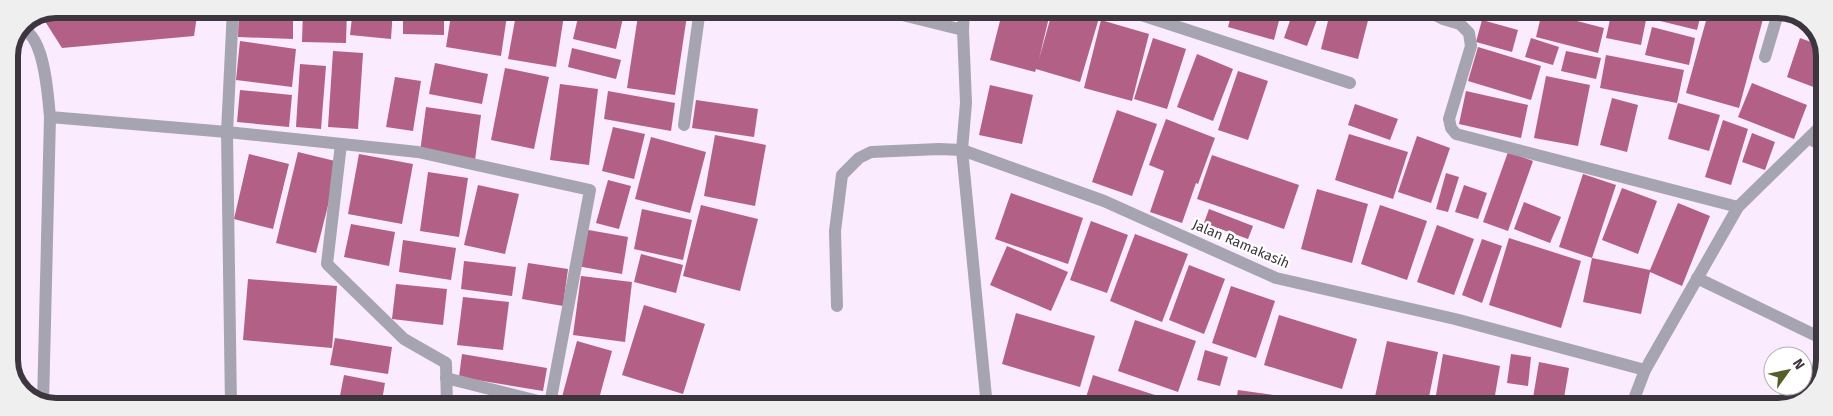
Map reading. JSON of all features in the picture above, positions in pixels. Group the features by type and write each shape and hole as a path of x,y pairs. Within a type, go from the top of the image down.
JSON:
{"street":[{"path":"231,398 227,132 233,18"},
{"path":"684,125 699,18"},
{"path":"914,18 963,30"},
{"path":"964,18 966,103 962,150 986,398"},
{"path":"1151,18 1350,83"},
{"path":"1440,18 1460,24 1469,33 1471,46 1449,119 1451,128 1456,134 1738,207"},
{"path":"1765,57 1777,18"},
{"path":"26,32 33,38 44,64 50,117 43,396"},
{"path":"50,117 227,132 418,152 590,190 557,398"},
{"path":"1634,398 1645,370 1738,207 1815,132"},
{"path":"1809,138 1815,142"},
{"path":"341,144 328,264 404,339 446,363 447,398"},
{"name":"Jalan Ramakasih","path":"837,306 835,231 842,175 859,158 871,152 939,149 962,150 1104,201 1276,278 1455,319 1645,370"},
{"path":"1697,278 1816,336"},
{"path":"446,378 527,398"}],"building":[{"path":"197,18 194,36 62,48 44,19"},
{"path":"239,18 293,18 293,39 238,37"},
{"path":"303,18 347,18 346,43 302,42"},
{"path":"352,18 392,18 391,39 350,35"},
{"path":"403,18 444,18 444,35 403,34"},
{"path":"451,18 507,18 501,56 446,47"},
{"path":"515,18 564,18 556,67 508,59"},
{"path":"578,18 623,18 616,49 573,39"},
{"path":"638,18 687,18 675,95 627,88"},
{"path":"1001,18 1049,18 1039,59 1050,18 1099,18 1080,82 1036,69 1035,72 990,60"},
{"path":"1230,18 1280,18 1274,40 1228,27"},
{"path":"1291,18 1318,18 1307,46 1284,38"},
{"path":"1329,18 1369,18 1358,59 1321,49"},
{"path":"1541,18 1565,18 1604,28 1598,53 1536,37"},
{"path":"1610,18 1646,18 1641,45 1606,38"},
{"path":"1656,18 1700,18 1697,30 1656,20"},
{"path":"1707,18 1763,19 1739,108 1686,93"},
{"path":"1101,20 1149,34 1132,101 1084,88"},
{"path":"1482,20 1518,30 1512,52 1476,42"},
{"path":"1652,27 1695,38 1689,65 1645,55"},
{"path":"1153,38 1186,49 1167,109 1134,99"},
{"path":"1531,38 1559,47 1553,65 1525,57"},
{"path":"1800,38 1813,43 1815,88 1787,77"},
{"path":"240,41 296,49 292,87 236,80"},
{"path":"1478,47 1541,66 1531,100 1468,81"},
{"path":"572,48 621,60 616,79 568,67"},
{"path":"333,51 363,53 358,129 328,127"},
{"path":"1566,51 1601,58 1596,79 1561,71"},
{"path":"1197,54 1233,69 1213,121 1177,107"},
{"path":"1606,55 1684,70 1677,103 1600,88"},
{"path":"435,63 488,74 482,104 429,94"},
{"path":"300,64 326,66 321,129 296,127"},
{"path":"505,68 549,77 534,149 491,140"},
{"path":"1238,71 1268,81 1248,140 1218,130"},
{"path":"1546,76 1590,85 1578,146 1534,138"},
{"path":"395,77 421,81 413,131 386,127"},
{"path":"1752,83 1807,105 1794,139 1738,117"},
{"path":"560,84 598,89 589,165 550,160"},
{"path":"990,85 1033,95 1022,144 979,135"},
{"path":"240,90 292,95 289,127 237,122"},
{"path":"608,91 675,103 671,131 604,119"},
{"path":"1466,91 1528,105 1521,138 1459,124"},
{"path":"1612,98 1638,105 1627,152 1600,145"},
{"path":"696,100 758,109 754,137 692,128"},
{"path":"1678,103 1720,115 1709,151 1668,139"},
{"path":"1355,104 1398,119 1390,140 1348,125"},
{"path":"426,107 481,115 475,160 420,152"},
{"path":"1117,110 1157,124 1132,196 1092,182"},
{"path":"1166,119 1215,138 1182,223 1150,212 1164,171 1149,165"},
{"path":"1723,120 1748,129 1731,185 1705,177"},
{"path":"613,127 645,134 634,179 602,171"},
{"path":"1752,133 1775,142 1765,170 1742,162"},
{"path":"1349,134 1408,152 1393,199 1335,180"},
{"path":"715,135 766,145 755,206 704,196"},
{"path":"1417,136 1450,148 1431,203 1398,192"},
{"path":"651,137 706,152 690,213 635,199"},
{"path":"298,152 339,162 316,253 276,243"},
{"path":"1508,152 1533,161 1508,231 1483,222"},
{"path":"249,154 289,164 273,229 234,219"},
{"path":"359,154 413,164 402,224 348,214"},
{"path":"1212,155 1299,185 1284,229 1197,199"},
{"path":"428,172 468,178 459,237 420,231"},
{"path":"1446,173 1459,177 1448,212 1436,209"},
{"path":"1583,174 1616,185 1592,258 1559,247"},
{"path":"608,180 631,186 619,229 596,223"},
{"path":"478,185 519,194 505,254 464,245"},
{"path":"1464,185 1487,193 1478,219 1455,212"},
{"path":"1622,188 1657,201 1638,254 1602,240"},
{"path":"1317,189 1368,204 1352,263 1301,249"},
{"path":"1011,193 1083,218 1068,264 995,239"},
{"path":"1524,202 1561,217 1550,243 1514,229"},
{"path":"1678,203 1710,216 1682,286 1650,272 1641,314 1583,302 1592,258 1650,270"},
{"path":"701,205 758,219 740,291 683,276"},
{"path":"1380,205 1427,221 1407,280 1361,264"},
{"path":"642,209 692,220 683,260 634,249"},
{"path":"1209,209 1253,226 1248,239 1204,223"},
{"path":"1091,221 1128,235 1107,293 1070,280"},
{"path":"351,224 395,232 389,266 344,257"},
{"path":"1437,225 1474,239 1454,295 1417,282"},
{"path":"583,229 628,237 622,274 577,266"},
{"path":"1135,234 1188,254 1162,322 1110,301"},
{"path":"1509,238 1581,261 1561,328 1489,305"},
{"path":"1482,239 1502,246 1482,303 1462,295"},
{"path":"403,240 456,248 451,280 399,272"},
{"path":"1007,246 1068,272 1051,311 990,285"},
{"path":"641,254 683,265 676,293 634,282"},
{"path":"464,261 516,267 512,296 461,289"},
{"path":"528,263 568,269 563,306 522,299"},
{"path":"1189,265 1225,279 1204,334 1169,320"},
{"path":"581,276 632,282 625,342 573,335"},
{"path":"248,279 337,286 332,348 243,340"},
{"path":"396,284 447,289 443,325 392,319"},
{"path":"1231,286 1275,301 1256,358 1212,343"},
{"path":"463,297 509,302 503,350 457,345"},
{"path":"644,305 705,324 683,394 622,375"},
{"path":"1016,313 1095,336 1080,387 1002,364"},
{"path":"1279,315 1357,339 1342,389 1264,365"},
{"path":"1135,320 1196,341 1178,392 1118,371"},
{"path":"335,338 392,347 388,374 330,365"},
{"path":"577,341 612,351 599,398 562,397"},
{"path":"1387,341 1438,352 1429,398 1375,398"},
{"path":"1205,350 1228,357 1220,386 1197,380"},
{"path":"462,354 547,368 543,391 459,377"},
{"path":"1443,354 1500,366 1495,398 1436,398"},
{"path":"1511,354 1531,357 1528,386 1507,383"},
{"path":"1539,362 1569,368 1564,398 1533,398"},
{"path":"344,375 385,383 382,398 340,398"},
{"path":"1093,375 1164,398 1086,398"},
{"path":"1238,390 1281,396 1281,398 1237,398"}]}
